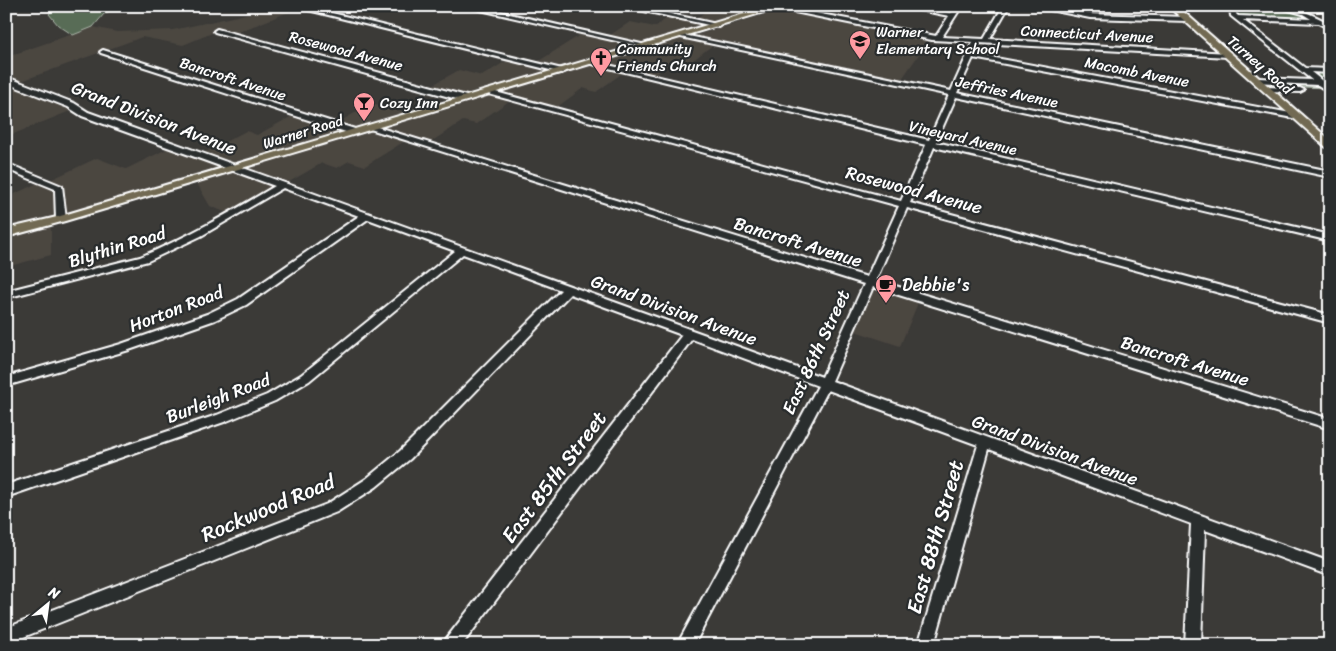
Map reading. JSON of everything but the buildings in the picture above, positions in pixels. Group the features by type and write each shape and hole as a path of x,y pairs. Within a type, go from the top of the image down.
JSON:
{"main road":[{"name":"Turney Road","path":"1172,6 1330,145"},
{"name":"Warner Road","path":"6,234 236,168 774,7"}],"street":[{"path":"466,6 647,46"},
{"path":"624,6 718,25"},
{"path":"902,6 953,15"},
{"path":"938,38 959,6"},
{"path":"986,40 1006,6"},
{"path":"1033,6 1090,16 1187,19"},
{"path":"1238,6 1232,12 1237,18 1329,90"},
{"path":"1277,6 1305,13 1330,27"},
{"path":"299,7 562,71"},
{"name":"Connecticut Avenue","path":"774,7 938,38 1228,55"},
{"path":"1237,18 1320,21"},
{"name":"Rosewood Avenue","path":"217,31 467,99"},
{"name":"Jeffries Avenue","path":"679,36 1330,174"},
{"name":"East 86th Street","path":"685,645 824,384 977,40"},
{"name":"Bancroft Avenue","path":"103,52 355,132"},
{"name":"Macomb Avenue","path":"970,54 1298,117"},
{"name":"Vineyard Avenue","path":"591,62 1330,238"},
{"path":"1305,70 1330,71"},
{"path":"1257,80 1320,83"},
{"name":"Grand Division Avenue","path":"9,81 71,105 85,114 462,250 1330,569"},
{"path":"1267,89 1329,90"},
{"name":"Rosewood Avenue","path":"489,93 1330,319"},
{"name":"Bancroft Avenue","path":"371,128 1330,424"},
{"path":"6,166 59,188 61,219"},
{"name":"Blythin Road","path":"6,296 144,259 164,251 189,240 282,185"},
{"name":"Horton Road","path":"6,382 134,344 211,318 242,302 366,216"},
{"name":"Burleigh Road","path":"6,491 222,418 271,398 305,378 462,250"},
{"name":"Rockwood Road","path":"6,636 332,508 371,483 406,455 567,290"},
{"name":"East 85th Street","path":"452,645 689,334"},
{"name":"East 88th Street","path":"926,645 985,442"},
{"path":"1193,645 1198,522"}],"shaded area":[{"path":"282,6 301,7 231,35 217,31 183,45 142,37 16,83 75,109 6,137 6,57 93,27 117,32 173,30"},
{"path":"713,6 775,8 681,36 714,44 691,62 676,59 651,78 624,72 596,92 583,88 553,110 512,99 476,124 463,121 426,145 408,139 365,166 349,161 337,168 322,163 232,215 210,206 195,180 51,222 51,255 6,267 6,198 97,158 126,169 173,146 200,155 246,131 257,135 296,114 332,126 372,103 414,115 466,99 427,88 459,70 482,76 511,58 534,64 585,32 607,37 630,22 655,27 671,15 694,20"},
{"name":"Warner Elementary School","path":"777,11 929,40 901,80 693,36"},
{"path":"870,282 920,298 900,346 849,329"}],"green space":[{"path":"56,6 119,6 104,14 93,27 73,35 58,25 49,14"},
{"path":"1246,6 1285,9 1311,18 1238,16 1236,12"},
{"path":"1312,72 1330,73 1330,88 1272,86 1268,82 1326,84"}],"waterway":[{"path":"6,8 17,6"}],"place":[{"name":"Warner Elementary School","path":"860,60"},
{"name":"Community Friends Church","path":"601,77"},
{"name":"Cozy Inn","path":"364,122"},
{"name":"Debbie's","path":"886,304"}]}
